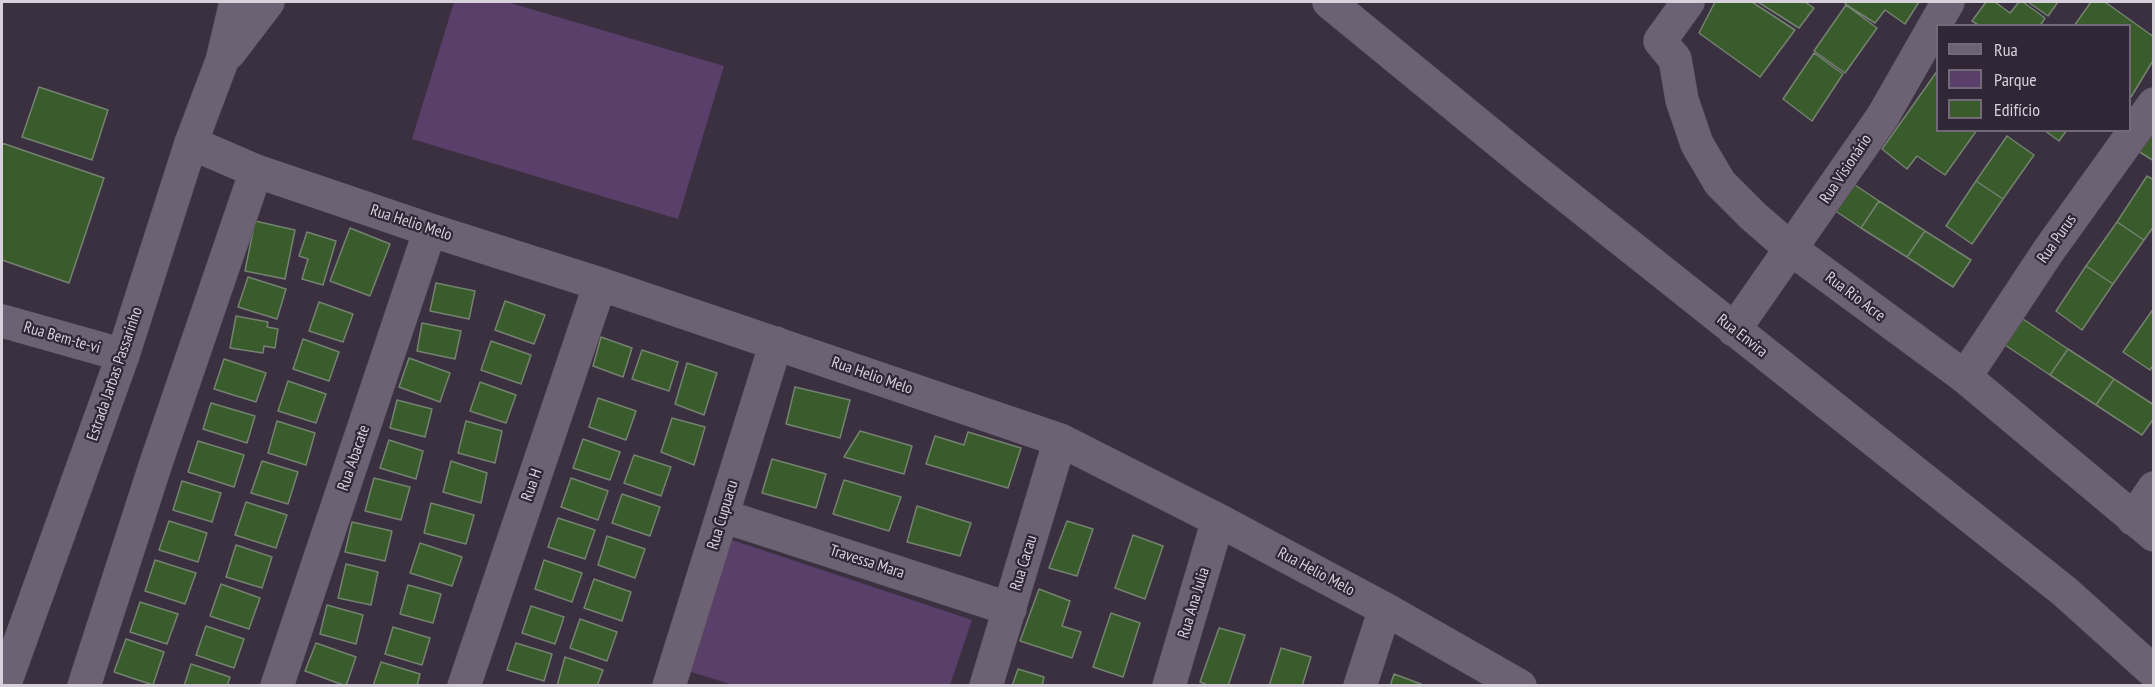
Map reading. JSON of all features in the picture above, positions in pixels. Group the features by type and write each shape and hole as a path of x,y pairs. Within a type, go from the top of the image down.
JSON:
{"street":[{"name":"Estrada Jarbas Passarinho","path":"4,686 10,640 123,355 191,143 222,61 236,2"},
{"name":"Estrada Jarbas Passarinho","path":"222,61 268,2"},
{"name":"Rua Envira","path":"1329,2 1534,170 2064,591 2154,672"},
{"name":"Rua Rio Acre","path":"1688,2 1660,40 1675,59 1682,100 1697,144 1720,183 1791,249 1965,377 2144,527"},
{"name":"Rua Visionário","path":"1734,330 1883,116 1948,2"},
{"name":"Rua Purus","path":"1965,377 2049,250 2154,104"},
{"name":"Rua Helio Melo","path":"191,143 256,171 600,284 1060,440 1218,520 1385,609 1520,686"},
{"path":"84,686 155,466 256,171"},
{"name":"Rua Abacate","path":"277,686 430,230"},
{"name":"Rua H","path":"464,686 600,284"},
{"name":"Rua Bem-te-vi","path":"2,321 123,355"},
{"name":"Rua Cupuacu","path":"674,684 776,343"},
{"name":"Rua Cacau","path":"986,686 1060,440"},
{"path":"2144,527 2154,488"},
{"name":"Travessa Mara","path":"723,516 1010,609"},
{"name":"Rua Ana Julia","path":"1169,686 1218,520"},
{"path":"1360,686 1385,609"}],"green space":[{"path":"454,2 507,2 724,66 678,219 412,139"},
{"path":"732,540 972,620 950,685 733,685 688,671"}],"building":[{"path":"1715,2 1752,2 1795,30 1760,77 1699,33"},
{"path":"1758,2 1805,2 1814,8 1799,28"},
{"path":"1847,2 1919,2 1905,24 1885,10 1875,23 1845,4"},
{"path":"1986,2 1995,2 2010,13 2019,2 2023,2 2045,18 2041,24 1977,24 1972,21"},
{"path":"2028,2 2058,2 2048,16"},
{"path":"2091,2 2105,2 2154,37 2154,59 2131,97 2131,24 2075,24"},
{"path":"1846,5 1877,28 1845,73 1814,51"},
{"path":"1814,53 1843,74 1812,121 1783,99"},
{"path":"1936,73 1936,132 1976,132 1945,175 1917,156 1907,169 1882,149"},
{"path":"39,87 108,110 92,160 22,137"},
{"path":"2154,131 2154,161 2138,151"},
{"path":"2047,132 2066,132 2059,141"},
{"path":"2007,136 2034,155 2003,199 1976,181"},
{"path":"2,143 104,178 69,283 2,260"},
{"path":"2147,176 2154,180 2154,226 2144,240 2117,222"},
{"path":"1976,181 2003,199 1972,244 1946,226"},
{"path":"1852,183 1879,201 1861,228 1834,210"},
{"path":"1879,201 1925,231 1907,257 1861,228"},
{"path":"255,221 295,230 285,279 245,271"},
{"path":"2117,222 2144,240 2113,284 2086,266"},
{"path":"350,228 390,244 370,296 330,281"},
{"path":"1925,231 1971,260 1953,287 1907,257"},
{"path":"307,232 336,241 323,285 302,279 308,259 299,256"},
{"path":"2086,266 2113,284 2082,330 2056,311"},
{"path":"248,277 286,289 277,319 238,307"},
{"path":"436,283 475,291 469,319 430,311"},
{"path":"505,301 545,315 534,344 495,330"},
{"path":"319,302 353,314 343,342 309,331"},
{"path":"2154,308 2154,364 2150,370 2123,352"},
{"path":"236,316 268,322 267,327 278,329 275,348 264,346 263,353 230,348"},
{"path":"2023,319 2068,349 2050,375 2005,345"},
{"path":"422,323 461,331 455,359 417,351"},
{"path":"601,337 632,348 623,377 593,366"},
{"path":"303,339 339,352 329,381 293,369"},
{"path":"491,341 531,355 521,384 481,370"},
{"path":"2068,349 2114,379 2096,405 2050,375"},
{"path":"642,350 678,362 669,391 632,379"},
{"path":"409,358 450,373 440,402 399,387"},
{"path":"224,359 266,373 256,402 214,389"},
{"path":"687,363 717,373 704,415 675,404"},
{"path":"2114,379 2154,405 2154,418 2142,435 2096,405"},
{"path":"288,381 326,394 316,423 278,411"},
{"path":"480,382 516,395 506,423 470,411"},
{"path":"795,387 850,400 840,438 786,424"},
{"path":"598,398 636,411 626,440 589,427"},
{"path":"397,400 432,409 425,437 390,428"},
{"path":"211,403 255,416 247,443 203,429"},
{"path":"672,418 705,427 694,465 661,452"},
{"path":"277,421 315,433 306,465 268,453"},
{"path":"466,421 502,431 495,463 458,453"},
{"path":"860,431 912,446 904,474 844,457"},
{"path":"968,432 1021,448 1008,488 926,464 935,436 964,445"},
{"path":"583,439 620,452 610,480 573,468"},
{"path":"389,440 423,451 416,479 380,468"},
{"path":"198,441 244,455 234,487 188,472"},
{"path":"634,455 671,467 661,496 624,483"},
{"path":"772,459 826,474 816,508 762,493"},
{"path":"262,461 298,472 288,504 251,493"},
{"path":"451,461 487,473 481,503 443,492"},
{"path":"374,478 410,487 401,520 365,511"},
{"path":"571,478 608,491 598,520 561,507"},
{"path":"844,480 901,497 889,531 833,514"},
{"path":"182,481 221,493 212,522 173,510"},
{"path":"622,494 660,507 650,536 612,523"},
{"path":"246,502 287,515 276,548 235,535"},
{"path":"431,503 474,515 466,544 424,533"},
{"path":"917,506 971,523 960,556 907,542"},
{"path":"558,518 595,530 585,559 548,547"},
{"path":"169,521 207,533 198,562 159,550"},
{"path":"1067,521 1093,529 1077,576 1049,568"},
{"path":"352,522 392,531 385,561 345,552"},
{"path":"1133,535 1163,546 1145,599 1115,588"},
{"path":"607,536 645,549 635,578 598,565"},
{"path":"420,543 462,557 452,586 410,573"},
{"path":"236,545 272,557 262,588 226,577"},
{"path":"155,560 196,573 185,604 145,591"},
{"path":"544,560 582,573 572,602 535,589"},
{"path":"346,564 378,572 371,605 338,598"},
{"path":"594,579 631,592 622,621 584,608"},
{"path":"221,584 260,598 249,629 210,616"},
{"path":"408,585 441,594 433,623 400,614"},
{"path":"1039,589 1070,601 1062,626 1081,632 1072,658 1020,641"},
{"path":"140,602 178,614 167,644 130,632"},
{"path":"327,605 363,615 356,644 320,634"},
{"path":"531,606 564,617 555,644 522,633"},
{"path":"1111,613 1140,623 1123,677 1093,667"},
{"path":"580,619 617,632 607,661 570,648"},
{"path":"206,626 244,639 234,668 196,655"},
{"path":"393,627 430,638 422,665 385,654"},
{"path":"1219,628 1245,635 1228,686 1210,686 1200,682"},
{"path":"126,639 164,652 153,685 114,672"},
{"path":"316,643 356,657 346,686 305,671"},
{"path":"516,643 552,654 544,681 507,670"},
{"path":"1281,648 1311,657 1302,686 1269,686"},
{"path":"565,657 603,670 597,686 557,686"},
{"path":"381,662 420,674 417,686 373,686"},
{"path":"191,664 230,677 227,686 184,686"},
{"path":"1018,669 1044,677 1042,686 1012,686"},
{"path":"1394,674 1421,684 1420,686 1390,686"}]}
